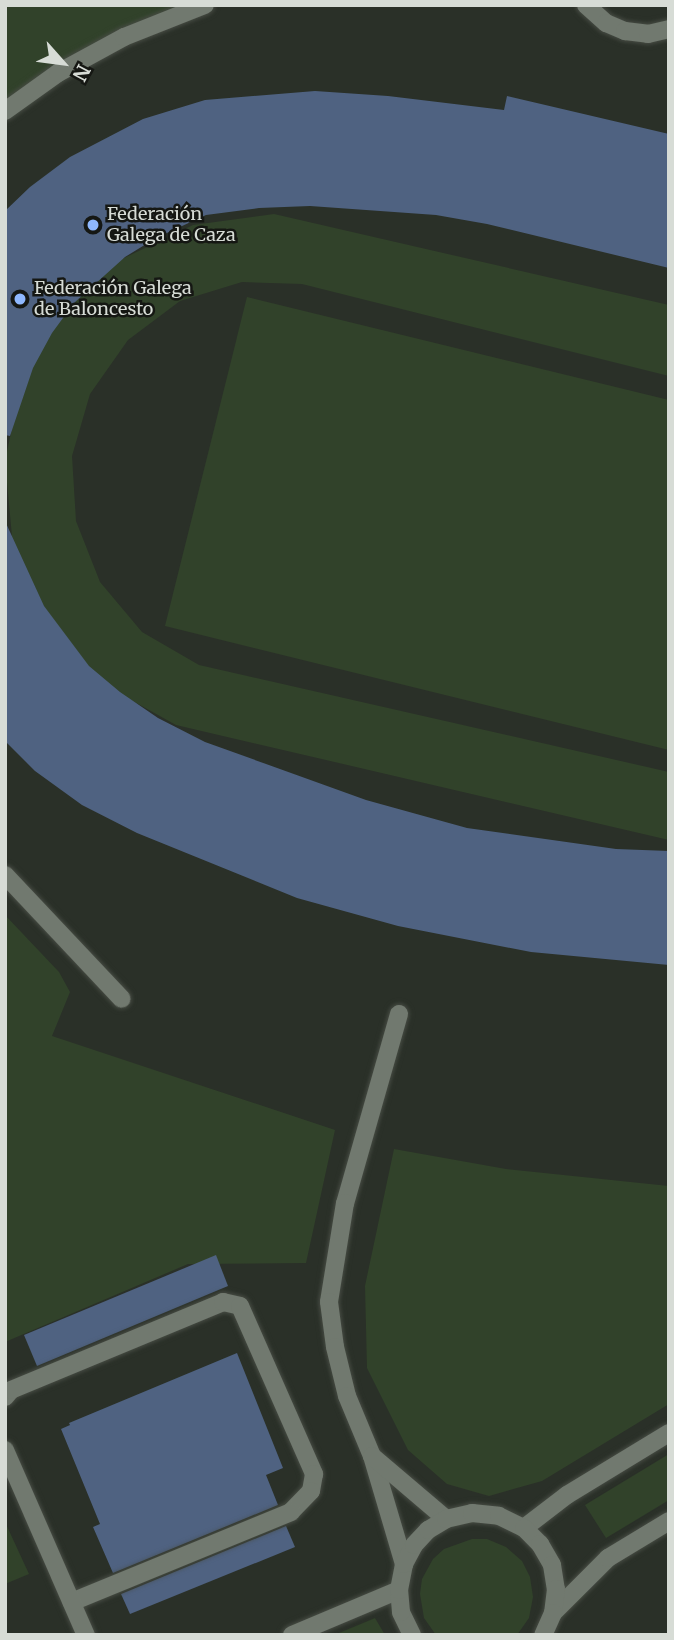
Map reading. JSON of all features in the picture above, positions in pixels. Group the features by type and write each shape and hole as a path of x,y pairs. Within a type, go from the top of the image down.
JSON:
{"street":[{"path":"5,111 58,73 124,37 205,5"},
{"path":"586,5 606,23 625,31 648,34 669,29"},
{"path":"5,875 122,999"},
{"path":"399,1014 345,1203 329,1302 335,1347 346,1396 372,1456 404,1564"},
{"path":"5,1396 11,1390 223,1302 240,1306 314,1474 311,1491 291,1512 72,1602"},
{"path":"524,1528 567,1495 669,1433"},
{"path":"5,1450 86,1635"},
{"path":"372,1456 446,1520"},
{"path":"412,1635 401,1612 399,1590 404,1564 414,1545 428,1530 446,1520 472,1513 499,1516 524,1528 540,1544 552,1565 556,1589 553,1613 544,1634"},
{"path":"553,1613 607,1558 669,1521"},
{"path":"292,1635 399,1590"}],"green space":[{"path":"5,5 187,5 5,103"},
{"path":"274,214 669,305 669,376 302,284 242,282 180,301 128,340 90,394 72,456 76,521 100,582 142,632 199,665 669,772 669,840 176,725 104,685 47,623 13,547 5,461 21,386 61,315 120,260 193,225"},
{"path":"247,297 669,400 669,750 165,626"},
{"path":"5,915 59,972 70,992 52,1036 335,1130 306,1263 188,1264 5,1342"},
{"path":"394,1149 506,1169 669,1186 669,1404 542,1481 489,1496 447,1484 408,1450 367,1368 365,1286"},
{"path":"669,1454 669,1500 606,1538 585,1505"},
{"path":"5,1522 29,1574 5,1584"},
{"path":"472,1539 487,1539 506,1547 522,1561 530,1577 533,1597 529,1618 517,1635 436,1635 424,1618 420,1594 422,1579 433,1559 444,1549"},
{"path":"375,1618 385,1635 334,1635"}],"building":[{"path":"315,91 388,96 504,110 507,96 669,134 669,268 487,224 436,215 310,206 259,208 206,215 156,238 125,257 74,303 52,333 33,368 10,436 5,435 5,211 30,187 70,157 143,119 205,100"},
{"path":"5,521 44,606 89,666 120,692 158,718 205,742 366,800 467,828 616,849 669,851 669,965 531,952 398,926 297,898 137,833 82,805 35,771 5,741"},
{"path":"216,1255 228,1286 37,1366 24,1335"},
{"path":"237,1353 283,1468 266,1475 278,1505 113,1573 93,1527 100,1524 61,1429 70,1425 69,1423"},
{"path":"286,1526 295,1547 130,1614 121,1594"}],"place":[{"name":"Federación Galega de Caza","path":"93,225"},
{"name":"Federación Galega de Baloncesto","path":"20,299"}]}
